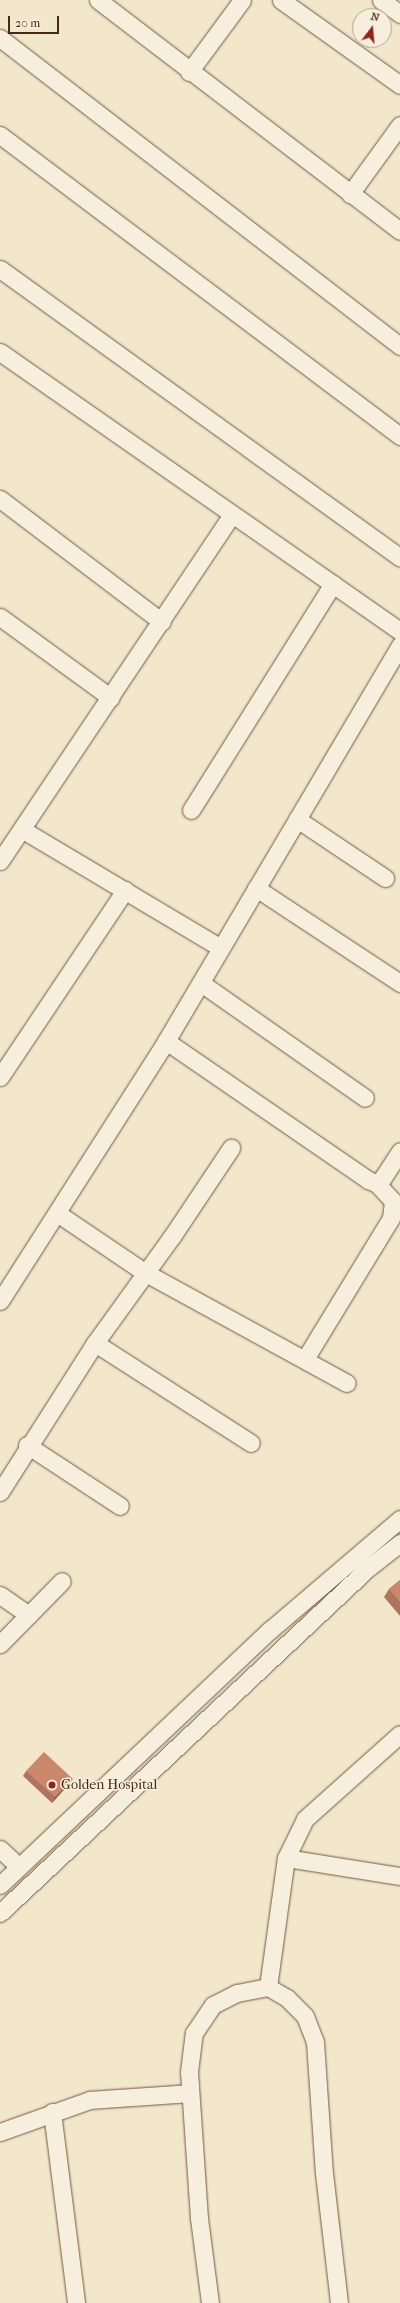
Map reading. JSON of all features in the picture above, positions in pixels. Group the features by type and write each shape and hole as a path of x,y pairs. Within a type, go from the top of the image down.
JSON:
{"street":[{"path":"98,0 189,72 400,231"},
{"path":"189,72 242,0"},
{"path":"281,0 400,86"},
{"path":"381,0 400,14"},
{"path":"0,38 400,346"},
{"path":"350,194 400,125"},
{"path":"0,135 400,436"},
{"path":"0,269 400,557"},
{"path":"0,352 231,516 400,631"},
{"path":"0,499 162,622"},
{"path":"0,860 23,830 231,516"},
{"path":"191,810 333,584"},
{"path":"0,617 111,698"},
{"path":"0,1301 166,1041 400,645"},
{"path":"297,819 385,878"},
{"path":"23,830 221,948"},
{"path":"256,888 400,983"},
{"path":"0,1077 125,890"},
{"path":"201,983 365,1098"},
{"path":"166,1041 376,1183 392,1201 391,1218 305,1359"},
{"path":"0,1492 27,1445 95,1343 144,1272 170,1240 231,1148"},
{"path":"376,1183 400,1151"},
{"path":"57,1213 144,1272 347,1383"},
{"path":"95,1343 252,1443"},
{"path":"27,1445 120,1506"},
{"path":"0,1885 270,1630 400,1519"},
{"path":"0,1913 368,1568 400,1543"},
{"path":"0,1644 62,1581"},
{"path":"0,1595 29,1615"},
{"path":"268,1987 286,1858 305,1819 400,1734"},
{"path":"0,1849 19,1867"},
{"path":"286,1858 400,1876"},
{"path":"210,2303 199,2218 190,2093 194,2033 213,2005 237,1994 268,1987 287,1998 305,2016 315,2042 324,2173 339,2303"},
{"path":"0,2132 52,2112 90,2100 190,2093"},
{"path":"52,2112 76,2303"}],"building":[{"path":"400,1580 400,1602 389,1589"},
{"path":"44,1752 73,1779 55,1797 26,1771"}],"place":[{"name":"Golden Hospital","path":"52,1785"}]}
